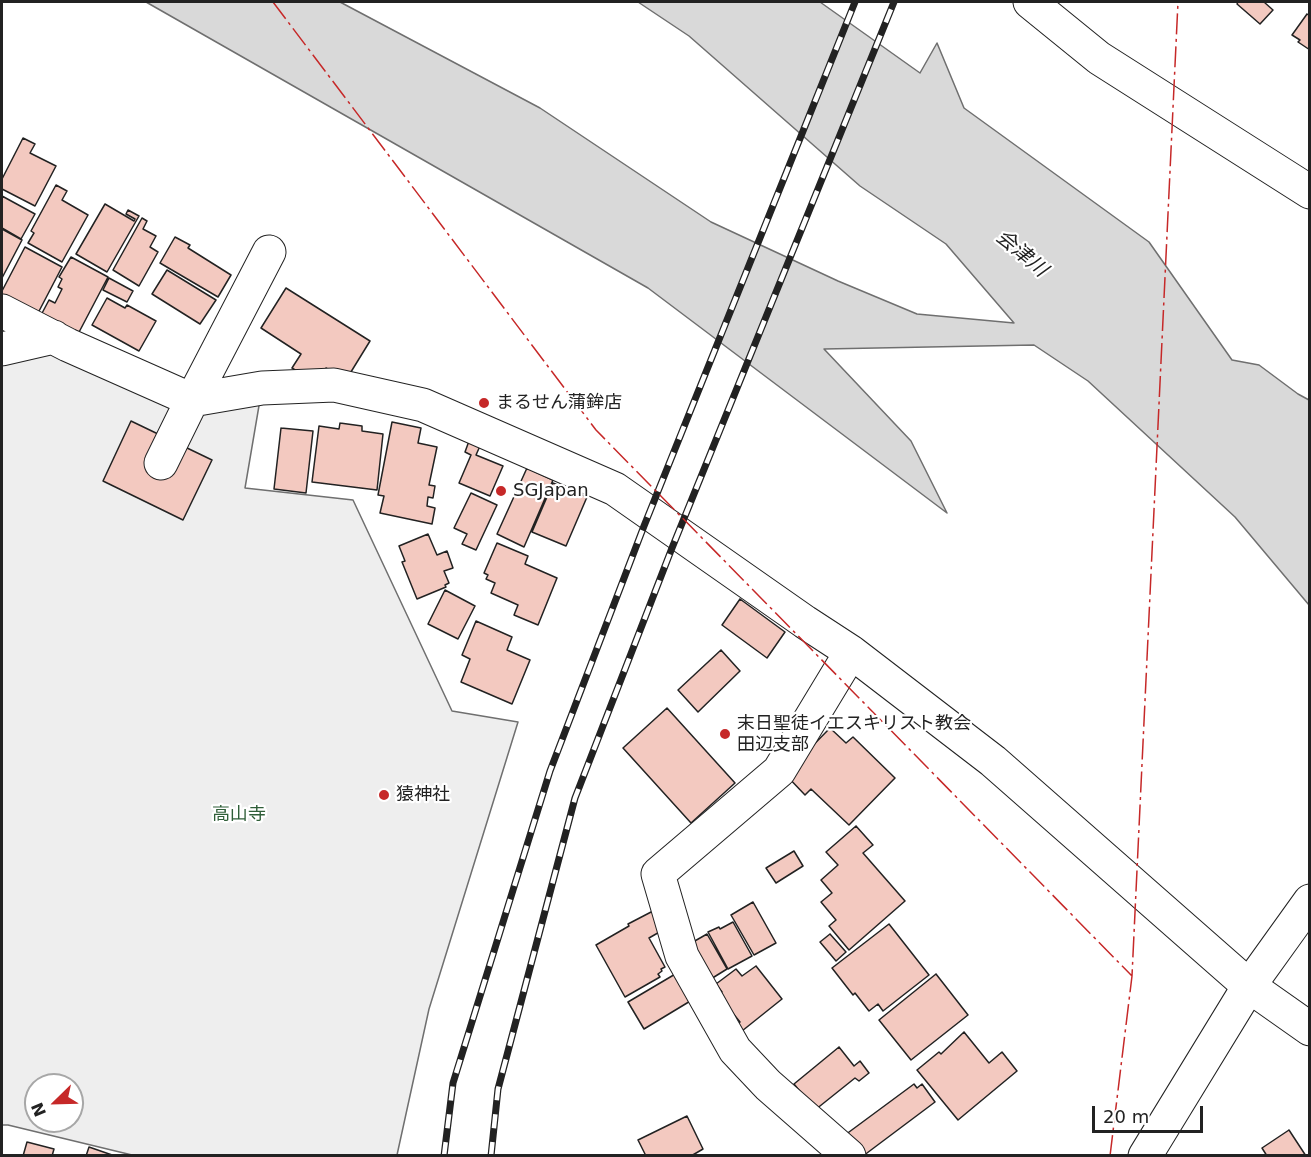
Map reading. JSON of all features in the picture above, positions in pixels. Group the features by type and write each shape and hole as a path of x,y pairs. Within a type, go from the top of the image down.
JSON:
{"street":[{"path":"1030,2 1099,58 1310,192"},
{"path":"161,463 269,252"},
{"path":"2,311 68,345 192,400 262,388 334,385 423,405 615,489 851,652 993,761 1249,986 1310,1029"},
{"path":"2,349 54,337"},
{"path":"849,1155 768,1085 735,1050 682,956 658,874 779,771 851,652"},
{"path":"1144,1155 1249,986 1310,901"}],"green space":[{"name":"高山寺","path":"2,311 192,400 262,388 245,488 353,500 452,711 518,722 429,1009 397,1155 132,1155 41,1133 84,1133 84,1073 24,1073 24,1129 2,1125"}],"water":[{"name":"会津川","path":"146,2 340,2 540,108 711,222 838,281 917,314 1014,323 946,244 860,186 689,36 638,2 820,2 920,73 937,43 964,108 1149,242 1232,360 1259,365 1309,400 1309,605 1235,517 1088,381 1034,345 824,349 911,441 947,513 648,288"}],"building":[{"path":"1238,2 1264,2 1273,10 1260,24 1237,4"},
{"path":"1307,14 1310,16 1310,50 1292,35"},
{"path":"23,138 35,144 30,153 56,166 35,206 2,189 2,179"},
{"path":"56,185 67,191 62,200 88,215 62,262 28,243 34,233 31,231"},
{"path":"2,196 35,214 21,239 2,228"},
{"path":"105,204 134,221 135,219 126,214 128,210 139,216 107,272 76,254"},
{"path":"142,218 147,221 143,229 156,236 150,247 158,252 139,286 113,270"},
{"path":"2,229 22,240 2,278"},
{"path":"175,237 190,245 188,248 231,275 218,297 160,263"},
{"path":"25,247 62,267 37,315 2,296 2,291"},
{"path":"71,257 108,277 77,336 40,317 49,300 55,303 62,289 58,287 62,279 59,277"},
{"path":"167,270 216,300 200,324 152,294"},
{"path":"109,278 133,291 127,302 103,290"},
{"path":"286,288 370,341 346,380 326,368 317,384 292,368 301,354 261,328"},
{"path":"107,298 125,308 127,305 156,321 139,351 92,325"},
{"path":"131,421 212,460 183,520 103,481"},
{"path":"392,422 421,428 418,443 437,447 429,485 435,486 433,498 428,497 427,506 435,508 432,524 380,513 384,496 378,495"},
{"path":"340,423 362,426 362,431 383,434 377,490 312,482 319,426 339,429"},
{"path":"281,428 313,431 306,493 274,489"},
{"path":"469,441 480,446 476,455 503,466 490,496 459,483 471,455 465,452"},
{"path":"527,468 553,480 524,547 497,534"},
{"path":"553,483 587,497 566,546 532,532"},
{"path":"471,493 497,505 476,550 462,544 467,534 454,528"},
{"path":"428,534 437,555 447,551 453,568 444,571 449,583 445,585 446,587 417,599 402,562 405,561 399,546"},
{"path":"497,543 528,556 525,564 557,578 538,625 514,615 518,605 491,593 495,583 486,579 488,575 484,573"},
{"path":"445,590 475,606 458,639 428,624"},
{"path":"740,599 785,632 767,658 722,625"},
{"path":"476,621 512,637 507,650 530,660 512,704 461,682 470,659 462,655"},
{"path":"721,650 740,671 698,712 678,690"},
{"path":"667,708 735,783 691,823 623,748"},
{"path":"830,728 846,743 853,737 895,778 849,825 811,789 805,795 785,774"},
{"path":"856,826 873,845 863,853 905,901 849,950 829,926 836,920 821,902 832,893 821,880 838,865 826,852"},
{"path":"794,851 803,866 776,883 766,868"},
{"path":"753,902 776,943 754,955 731,915"},
{"path":"653,911 663,930 649,938 665,967 658,974 660,977 625,997 596,945"},
{"path":"733,922 752,956 728,969 708,932"},
{"path":"889,924 929,975 883,1011 878,1004 869,1011 832,968"},
{"path":"707,934 727,969 706,982 686,946"},
{"path":"830,934 846,952 836,961 820,942"},
{"path":"756,966 782,999 742,1031 737,1025 740,1022 718,995 722,992 716,984 736,969 742,976"},
{"path":"677,973 692,1000 644,1029 628,1002"},
{"path":"936,974 968,1015 911,1060 879,1020"},
{"path":"964,1032 989,1063 1002,1052 1017,1071 958,1120 917,1070 939,1052 941,1054"},
{"path":"839,1047 854,1066 860,1061 869,1073 859,1081 855,1078 815,1110 794,1084"},
{"path":"914,1084 917,1088 922,1084 935,1102 863,1156 845,1135"},
{"path":"687,1116 703,1149 691,1156 646,1156 638,1140"},
{"path":"1289,1130 1306,1156 1267,1156 1262,1148"},
{"path":"27,1142 54,1149 52,1156 23,1156"},
{"path":"89,1147 115,1156 86,1156"}],"railway":[{"path":"444,1156 453,1083 550,771 644,526 855,2"},
{"path":"491,1156 498,1089 575,798 672,548 894,2"}],"power":[{"path":"273,2 596,430 1132,976 1178,2"},
{"path":"1110,1156 1132,976"}],"place":[{"name":"まるせん蒲鉾店","path":"484,403"},
{"name":"SGJapan","path":"501,491"},
{"name":"末日聖徒イエスキリスト教会 田辺支部","path":"725,734"},
{"name":"猿神社","path":"384,795"}]}
